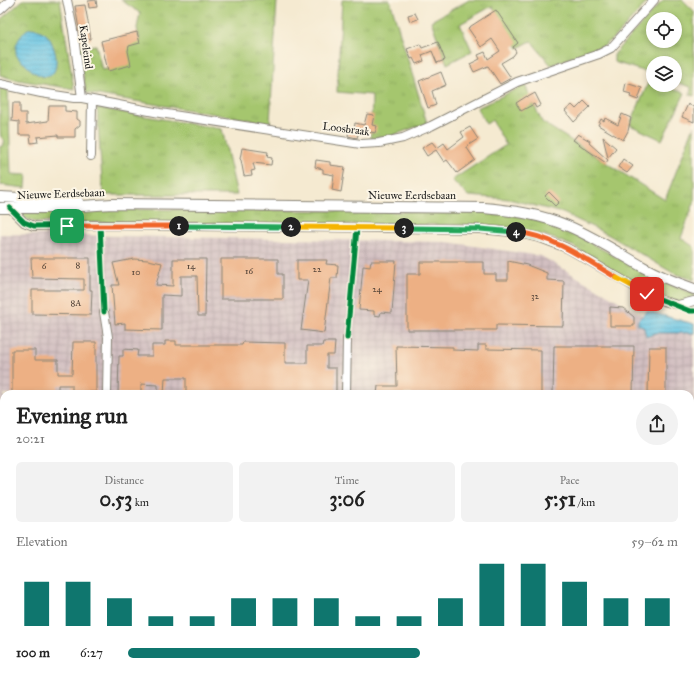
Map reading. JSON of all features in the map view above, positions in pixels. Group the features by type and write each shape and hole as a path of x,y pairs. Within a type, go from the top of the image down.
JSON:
{"main road":[{"name":"Nieuwe Eerdsebaan","path":"0,197 45,198 112,204"},
{"name":"Nieuwe Eerdsebaan","path":"5,208 53,208 112,204 484,208 520,211 569,227 665,278 694,289"}],"street":[{"path":"0,10 11,0"},
{"name":"Kapeleind","path":"67,0 73,30 82,98"},
{"name":"Loosbraak","path":"0,84 41,93 82,98 160,113 361,144 379,144 403,138 431,126 517,82 599,54 611,48 654,0"},
{"path":"91,156 92,100"},
{"name":"Nieuwe Eerdsebaan","path":"5,208 24,222 34,226 108,225 480,229 519,233 543,239 567,248 647,294 663,301 678,306 694,301"},
{"path":"104,312 108,337 107,390"},
{"path":"346,390 347,338"}],"shaded area":[{"path":"0,234 447,242 541,256 649,319 694,329 694,390 0,390"}],"green space":[{"path":"23,0 60,0 74,89 12,79 0,75 0,20"},
{"path":"121,0 277,0 270,123 86,93 79,47 96,45 102,70 127,64 123,45 140,41 137,28 140,13"},
{"path":"342,0 390,0 427,123 391,136 371,139 372,95 337,92"},
{"path":"469,0 649,0 619,33 604,46 551,65 531,41 518,48 492,6 460,24 472,51 447,64 431,21"},
{"path":"663,0 683,0 694,11 694,96 690,95 691,87 682,84 682,56 646,56 646,72 614,62 614,55 646,19 646,48 682,48 682,12 652,12"},
{"path":"525,85 542,122 665,200 694,126 694,203 681,238 694,247 694,280 673,273 609,235 563,213 509,199 468,196 452,180 506,145 492,120 486,124 477,108"},
{"path":"0,88 8,90 11,174 27,175 26,188 0,185 0,146 1,147 5,141 1,137 0,128"},
{"path":"646,88 646,92 685,93 662,140 630,125"},
{"path":"97,108 222,129 237,195 103,195"},
{"path":"84,209 485,212 527,217 571,232 655,279 694,294 694,298 683,303 672,302 643,288 573,246 547,236 515,228 473,225 36,222 26,218 18,210"}],"water":[{"path":"33,28 47,35 55,53 55,69 50,76 45,77 35,73 20,60 16,54 16,47 19,39 26,30"},
{"path":"647,311 694,324 694,333 655,333 646,336 644,328 641,325 638,325 638,320"}],"building":[{"path":"96,0 97,7 89,8 88,1"},
{"path":"85,5 91,39 81,40 75,6"},
{"path":"496,10 518,43 513,47 516,52 513,56 501,63 511,78 500,84 488,66 474,72 470,64 480,59 478,55 485,52 488,59 500,51 492,39 481,47 468,28"},
{"path":"415,13 418,19 410,22 408,15"},
{"path":"137,32 140,43 129,46 128,51 131,65 108,71 101,41"},
{"path":"438,42 445,60 437,63 432,51 422,55 424,61 416,64 413,58 411,59 407,49 420,44 422,48"},
{"path":"441,72 446,85 432,91 436,105 428,108 419,81"},
{"path":"626,83 642,88 638,100 630,97 631,94 624,92"},
{"path":"535,93 541,105 536,108 534,104 521,111 516,103"},
{"path":"584,101 590,107 574,122 565,111 572,105 576,109"},
{"path":"13,103 20,103 20,113 26,113 26,124 48,121 49,106 65,106 65,111 77,112 77,119 80,121 80,125 75,129 75,137 58,137 58,135 37,137 38,142 31,143 30,135 19,135 19,122 12,121"},
{"path":"688,104 694,107 694,122 682,117"},
{"path":"367,114 374,115 372,125 377,126 375,133 354,130 355,123 364,125"},
{"path":"622,114 631,118 628,131 623,140 598,125 601,119 604,121 605,118 618,125"},
{"path":"470,127 478,139 467,146 467,148 475,160 457,173 447,160 444,162 436,150 427,156 422,148 432,142 437,148 444,143 448,149 464,137 461,132"},
{"path":"349,129 359,131 357,138 348,136"},
{"path":"578,134 590,141 589,143 608,160 606,163 573,140"},
{"path":"603,137 616,148 608,158"},
{"path":"242,148 268,152 267,157 272,158 271,165 253,163 255,170 251,171 252,175 244,176 240,159"},
{"path":"623,159 633,166 627,173 618,167"},
{"path":"316,160 330,162 330,165 345,167 341,192 332,190 334,175 323,173 323,169 315,167"},
{"path":"549,192 559,202 555,206 545,196"},
{"path":"31,258 90,258 90,290 92,290 91,315 32,314 32,290 84,290 84,279 32,278"},
{"path":"134,259 162,263 156,285 173,286 173,259 206,259 205,316 198,316 197,276 181,276 181,296 162,295 162,330 125,329 125,323 115,324 112,285 119,285 113,263"},
{"path":"221,259 278,259 278,274 283,274 283,299 221,299"},
{"path":"297,260 327,260 326,264 338,265 337,278 331,278 324,333 301,330 308,280 297,280"},
{"path":"371,261 396,261 392,313 381,312 380,316 374,315 374,311 359,310 363,266 370,267"},
{"path":"508,261 527,265 547,273 547,280 564,281 563,326 496,325 496,330 407,330 407,274 420,274 420,262 484,262 484,274 496,274 496,280 508,280"},
{"path":"610,307 623,308 634,317 634,326 610,326"},
{"path":"165,341 176,341 176,345 242,345 243,342 285,343 285,363 307,363 307,346 322,346 323,342 335,342 334,355 327,355 327,368 336,368 336,390 186,390 186,378 165,378 164,390 158,390 158,385 141,384 141,390 118,390 119,356 123,356 123,349 138,350 137,356 152,356 152,345 165,345"},
{"path":"73,342 96,342 96,390 72,390 72,385 58,385 58,390 12,390 12,350 35,350 35,360 58,360 58,374 72,374"},
{"path":"478,345 486,345 486,349 541,350 541,390 378,390 378,386 397,386 396,346 453,347 453,350 478,351"},
{"path":"554,346 634,346 633,390 553,390"},
{"path":"649,347 666,347 666,390 648,390"}],"cycle path":[{"path":"10,208 24,222 34,226 100,225 480,229 519,233 543,239 567,248 647,294 690,311 694,311"},
{"path":"100,225 104,312"},
{"path":"347,338 357,228"}],"route":[{"path":"67,226 100,225 480,229 519,233 543,239 567,248 647,294"}]}
